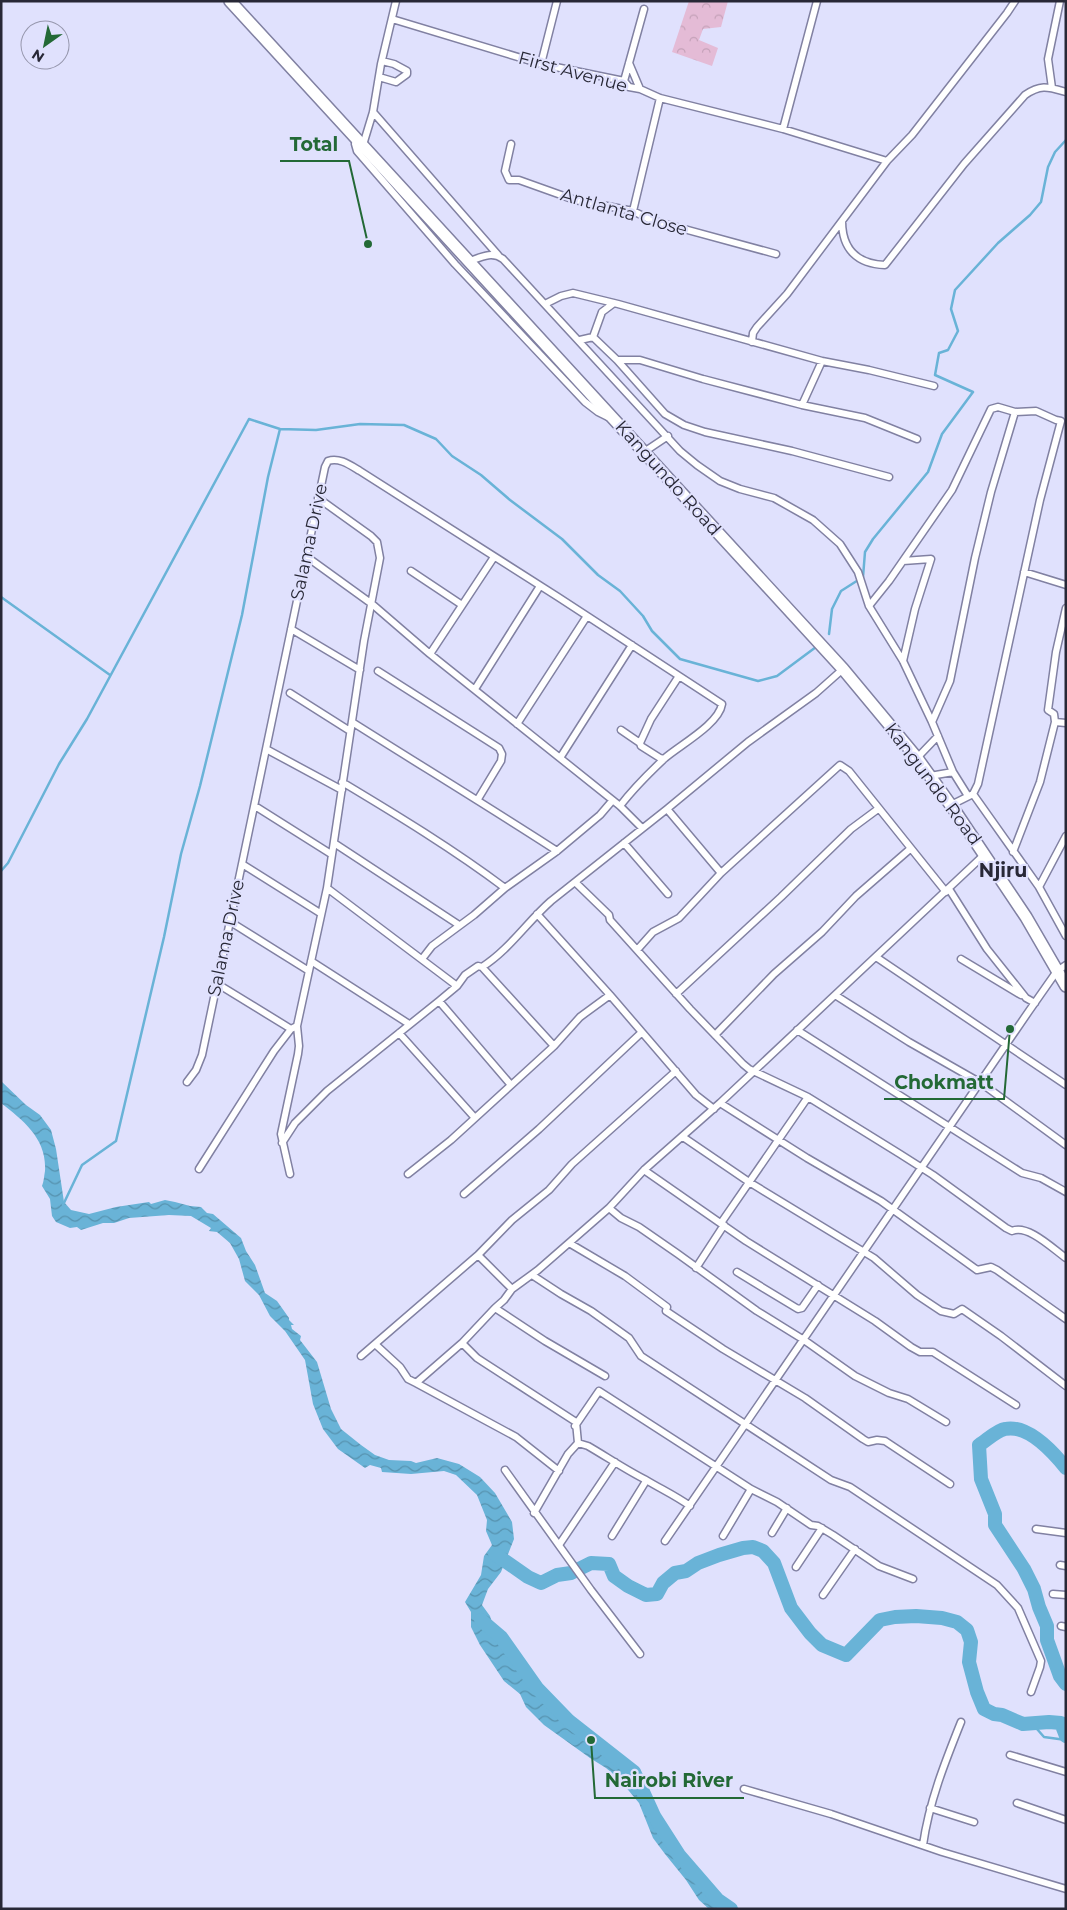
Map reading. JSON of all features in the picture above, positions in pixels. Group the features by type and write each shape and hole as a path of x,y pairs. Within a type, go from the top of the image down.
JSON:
{"highway":[{"name":"Kangundo Road","path":"230,1 843,669 917,758 951,805 1061,968 1066,986"}],"street":[{"path":"396,1 382,61 373,112 360,141 355,144 357,151 473,283 585,402 598,412 615,419"},
{"path":"541,64 557,1"},
{"path":"783,129 817,1"},
{"path":"752,342 753,333 787,294 887,160 912,135 1007,13 1014,1"},
{"path":"1052,88 1048,59 1060,1"},
{"path":"624,81 644,9"},
{"name":"First Avenue","path":"392,19 541,64 624,81 629,87 640,89 660,98 783,129 887,160"},
{"path":"379,77 396,82 400,81 407,74 407,71 403,68 382,61"},
{"path":"629,63 640,89"},
{"path":"842,220 842,231 847,246 854,254 867,262 885,265 964,164 1025,96 1035,88 1052,88 1066,92"},
{"path":"633,211 660,98"},
{"path":"373,112 498,255 580,340 680,451 720,481 740,489 774,498 813,520 840,544 858,572 869,606 903,661 953,772 1039,887 1066,936"},
{"name":"Antlanta Close","path":"511,144 505,171 509,180 519,180 575,200 633,211 651,220 776,254"},
{"path":"470,261 486,255 498,255"},
{"path":"545,304 561,296 573,293 822,361 934,386"},
{"path":"593,337 602,312 614,303"},
{"path":"580,340 593,337"},
{"path":"593,337 618,360 665,414 684,425 705,432 784,449 889,477"},
{"path":"618,360 640,360 802,405 864,418 917,439"},
{"path":"802,405 822,361"},
{"path":"869,606 952,490 991,409 998,407 1016,412 1036,411 1063,421 1040,500 978,784 970,795 951,805"},
{"path":"932,722 950,681 952,662 988,507 1016,412"},
{"path":"644,452 668,436"},
{"name":"Salama Drive","path":"187,1082 200,1062 318,498 328,461 334,459 344,462 720,701 722,704 721,710 717,717 664,759"},
{"path":"199,1169 274,1050 294,1027 309,971 327,888 350,731 380,558 377,542 371,536 318,498"},
{"path":"306,557 372,604 430,654 620,806 642,828"},
{"path":"430,654 494,557"},
{"path":"903,561 931,559 915,609 903,661"},
{"path":"411,571 462,605"},
{"path":"1024,572 1066,584"},
{"path":"475,689 540,586"},
{"path":"1012,852 1040,782 1055,722 1054,714 1048,710 1056,652 1066,608"},
{"path":"517,724 587,616"},
{"path":"291,629 360,670"},
{"path":"560,758 632,646"},
{"path":"282,1143 295,1124 327,1091 457,986 470,971 478,966 482,967 512,942 537,914 642,828 748,742 816,693 843,669"},
{"path":"378,671 499,748 502,754 501,761 478,799"},
{"path":"640,743 650,719 679,676"},
{"path":"290,693 350,731"},
{"path":"352,722 478,799 557,852"},
{"path":"1055,722 1066,723"},
{"path":"620,806 664,759 641,746 640,743 621,730"},
{"path":"917,758 938,736"},
{"path":"266,750 342,790"},
{"path":"637,950 653,932 679,918 721,873 840,765 850,771 910,849 947,891 987,949 1026,998"},
{"path":"930,776 953,772"},
{"path":"342,782 406,821 505,888"},
{"path":"422,959 432,946 459,924 474,915 505,888 557,852 600,815 612,801"},
{"path":"255,806 331,854"},
{"path":"667,809 721,873"},
{"path":"676,994 851,829 878,809"},
{"path":"1039,887 1066,836"},
{"path":"334,843 459,924"},
{"path":"624,843 668,894"},
{"path":"715,1035 774,974 822,932 856,896 910,849"},
{"path":"416,1383 462,1343 504,1300 512,1288 532,1275 609,1208 644,1170 714,1109 985,854"},
{"path":"242,864 320,914"},
{"path":"576,883 608,915 610,920 676,994 743,1064 808,1097 922,1168 1006,1228 1012,1231 1018,1229 1029,1231 1066,1258"},
{"path":"327,888 457,986"},
{"path":"537,914 696,1095 714,1109"},
{"path":"229,921 309,971"},
{"path":"876,957 1066,1085"},
{"path":"961,959 995,977 1035,1004"},
{"path":"311,961 409,1024"},
{"path":"482,967 554,1046"},
{"path":"665,1541 833,1295 1061,968"},
{"path":"216,983 294,1027 300,1046 281,1134 290,1174"},
{"path":"408,1174 451,1140 554,1046 580,1017 610,995"},
{"path":"835,995 909,1042 980,1083 1066,1145"},
{"path":"439,1001 510,1085"},
{"path":"797,1030 1022,1173 1041,1178 1066,1192"},
{"path":"399,1033 475,1118"},
{"path":"464,1194 539,1130 641,1033"},
{"path":"361,1356 478,1255 512,1220 549,1190 572,1164 676,1070"},
{"path":"696,1268 749,1182 808,1097"},
{"path":"720,1103 893,1209 977,1270 991,1267 997,1270 1066,1319"},
{"path":"683,1136 749,1182 864,1252 940,1311 954,1314 962,1309 1001,1336 1066,1386"},
{"path":"644,1170 722,1224 875,1321 911,1347 920,1352 933,1352 1016,1404"},
{"path":"609,1208 757,1311 804,1340 855,1376 889,1393 908,1399 946,1422"},
{"path":"569,1243 625,1276 667,1307 666,1311 715,1344 805,1398 868,1442 884,1441 950,1484"},
{"path":"478,1255 512,1288"},
{"path":"737,1272 798,1309 802,1308 818,1285"},
{"path":"532,1275 591,1311 629,1338 641,1356 831,1480 850,1487 997,1585 1018,1608 1041,1661 1031,1692"},
{"path":"495,1308 545,1341 605,1376"},
{"path":"462,1343 477,1358 576,1422 578,1443"},
{"path":"375,1344 400,1367 408,1379 516,1437 559,1471"},
{"path":"575,1426 599,1391 751,1489 787,1508 811,1525 822,1528 879,1566 913,1579"},
{"path":"534,1513 568,1454 578,1443"},
{"path":"578,1443 588,1446 690,1506"},
{"path":"559,1545 615,1462"},
{"path":"505,1470 534,1513 640,1654"},
{"path":"612,1536 646,1481"},
{"path":"723,1536 751,1489"},
{"path":"772,1533 787,1508"},
{"path":"796,1567 822,1528"},
{"path":"1036,1529 1066,1533"},
{"path":"823,1595 855,1549"},
{"path":"1053,1594 1066,1595"},
{"path":"923,1845 930,1808 961,1722"},
{"path":"1010,1754 1066,1772"},
{"path":"744,1789 831,1814 942,1852 1066,1889"},
{"path":"1017,1803 1066,1820"},
{"path":"930,1808 974,1822"}],"green space":[{"path":"689,1 728,1 721,27 703,29 699,40 718,48 712,66 672,52"}],"water":[{"path":"1,1081 26,1105 40,1115 51,1130 56,1149 64,1202 71,1210 89,1214 116,1207 149,1202 151,1204 165,1200 201,1207 207,1213 213,1214 241,1238 246,1251 255,1265 265,1293 277,1301 294,1325 291,1325 292,1329 301,1336 300,1340 317,1362 331,1409 341,1429 375,1455 389,1460 416,1463 437,1458 459,1464 480,1477 495,1493 512,1522 514,1539 501,1572 488,1589 482,1605 490,1616 496,1635 528,1669 546,1698 560,1715 576,1726 581,1735 612,1756 639,1784 668,1843 686,1868 727,1909 709,1909 699,1900 653,1838 639,1803 619,1779 544,1725 526,1707 520,1694 504,1681 480,1645 471,1627 471,1612 465,1602 481,1575 484,1556 492,1545 486,1531 487,1520 477,1495 456,1475 444,1471 411,1474 382,1472 381,1468 370,1465 365,1468 338,1449 323,1429 313,1404 305,1360 285,1331 270,1316 259,1295 245,1281 239,1259 230,1243 217,1232 209,1231 211,1228 191,1216 169,1215 129,1218 81,1230 77,1227 70,1228 56,1222 52,1216 50,1199 42,1186 45,1160 42,1149 26,1124 1,1103"}],"waterway":[{"path":"829,634 832,609 841,591 863,577 865,552 873,539 928,472 942,434 973,392 935,375 939,353 948,350 958,331 951,309 955,290 998,243 1030,215 1041,202 1048,167 1055,152 1066,140"},
{"path":"1,871 8,863 59,764 87,719 249,419 280,429 316,430 360,424 404,425 436,439 452,456 481,475 510,500 562,539 598,575 620,591 643,616 652,631 680,659 758,681 777,676 816,647"},
{"path":"63,1205 82,1165 116,1141 164,937 181,854 200,786 242,615 268,477 280,429"},
{"path":"1,597 110,675"},
{"path":"1066,1468 1047,1447 1022,1431 1005,1429 995,1433 979,1445 981,1479 995,1514 995,1525 1024,1569 1034,1589 1047,1626 1047,1640 1060,1676 1066,1684"},
{"path":"495,1554 528,1577 541,1583 557,1575 571,1573 591,1563 609,1564 614,1576 646,1595 657,1594 663,1583 675,1573 686,1571 698,1563 719,1555 753,1547 763,1551 774,1563 791,1608 822,1645 846,1655 880,1620 895,1617 942,1618 957,1622 967,1630 971,1642 969,1662 984,1709 1023,1724 1061,1723 1066,1736"},
{"path":"481,1620 501,1637 537,1688 569,1721 634,1772 654,1816 679,1855 718,1900 731,1909"},
{"path":"1023,1724 1037,1729 1044,1737 1066,1740"}],"place":[{"name":"Total","path":"368,244"},
{"name":"Chokmatt","path":"1010,1029"},
{"name":"Nairobi River","path":"591,1740"}],"district":[{"name":"Njiru","path":"1003,870"}]}
